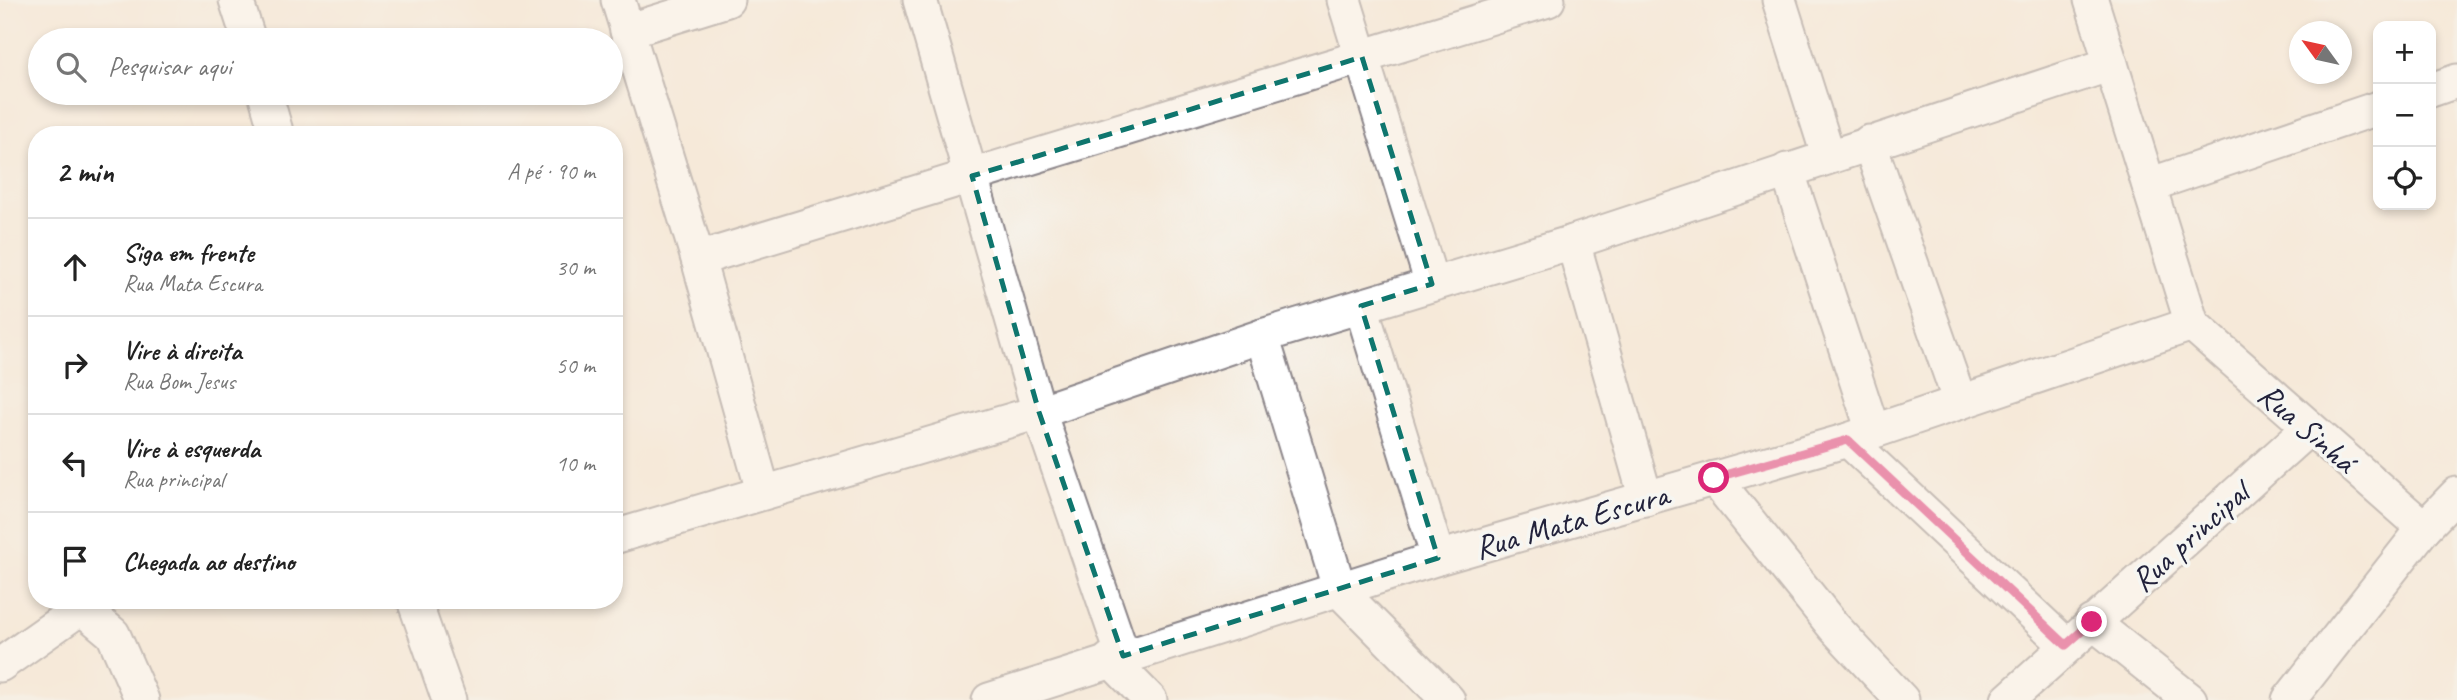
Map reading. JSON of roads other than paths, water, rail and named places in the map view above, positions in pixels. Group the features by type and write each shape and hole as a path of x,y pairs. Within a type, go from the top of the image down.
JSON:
{"street":[{"path":"236,0 245,28"},
{"path":"727,0 622,15 698,259 763,491"},
{"path":"920,0 1039,412 1117,657 1150,700"},
{"path":"1344,0 1432,284"},
{"path":"698,259 1548,0"},
{"path":"1779,0 1828,155"},
{"path":"2091,0 2192,324"},
{"path":"623,534 1039,412 1262,337 1573,242 1828,155 2111,64"},
{"path":"2436,88 2457,81"},
{"path":"268,105 274,126"},
{"path":"2149,185 2373,110"},
{"path":"1869,142 1960,402"},
{"path":"1787,170 1861,436 2066,645"},
{"path":"1573,242 1646,499"},
{"path":"1361,306 1438,558"},
{"name":"Rua Mata Escura","path":"989,700 1117,657 1340,591 1438,558 1861,436 2192,324"},
{"name":"Rua Sinhá","path":"2192,324 2308,429 2424,528"},
{"path":"1262,337 1340,591 1448,700"},
{"name":"Rua principal","path":"2008,700 2308,429"},
{"path":"1714,478 1834,627 1902,700"},
{"path":"2289,700 2424,528 2457,494"},
{"path":"0,664 82,609"},
{"path":"91,609 113,634 142,700"},
{"path":"417,609 449,700"},
{"path":"2092,622 2190,700"}]}
